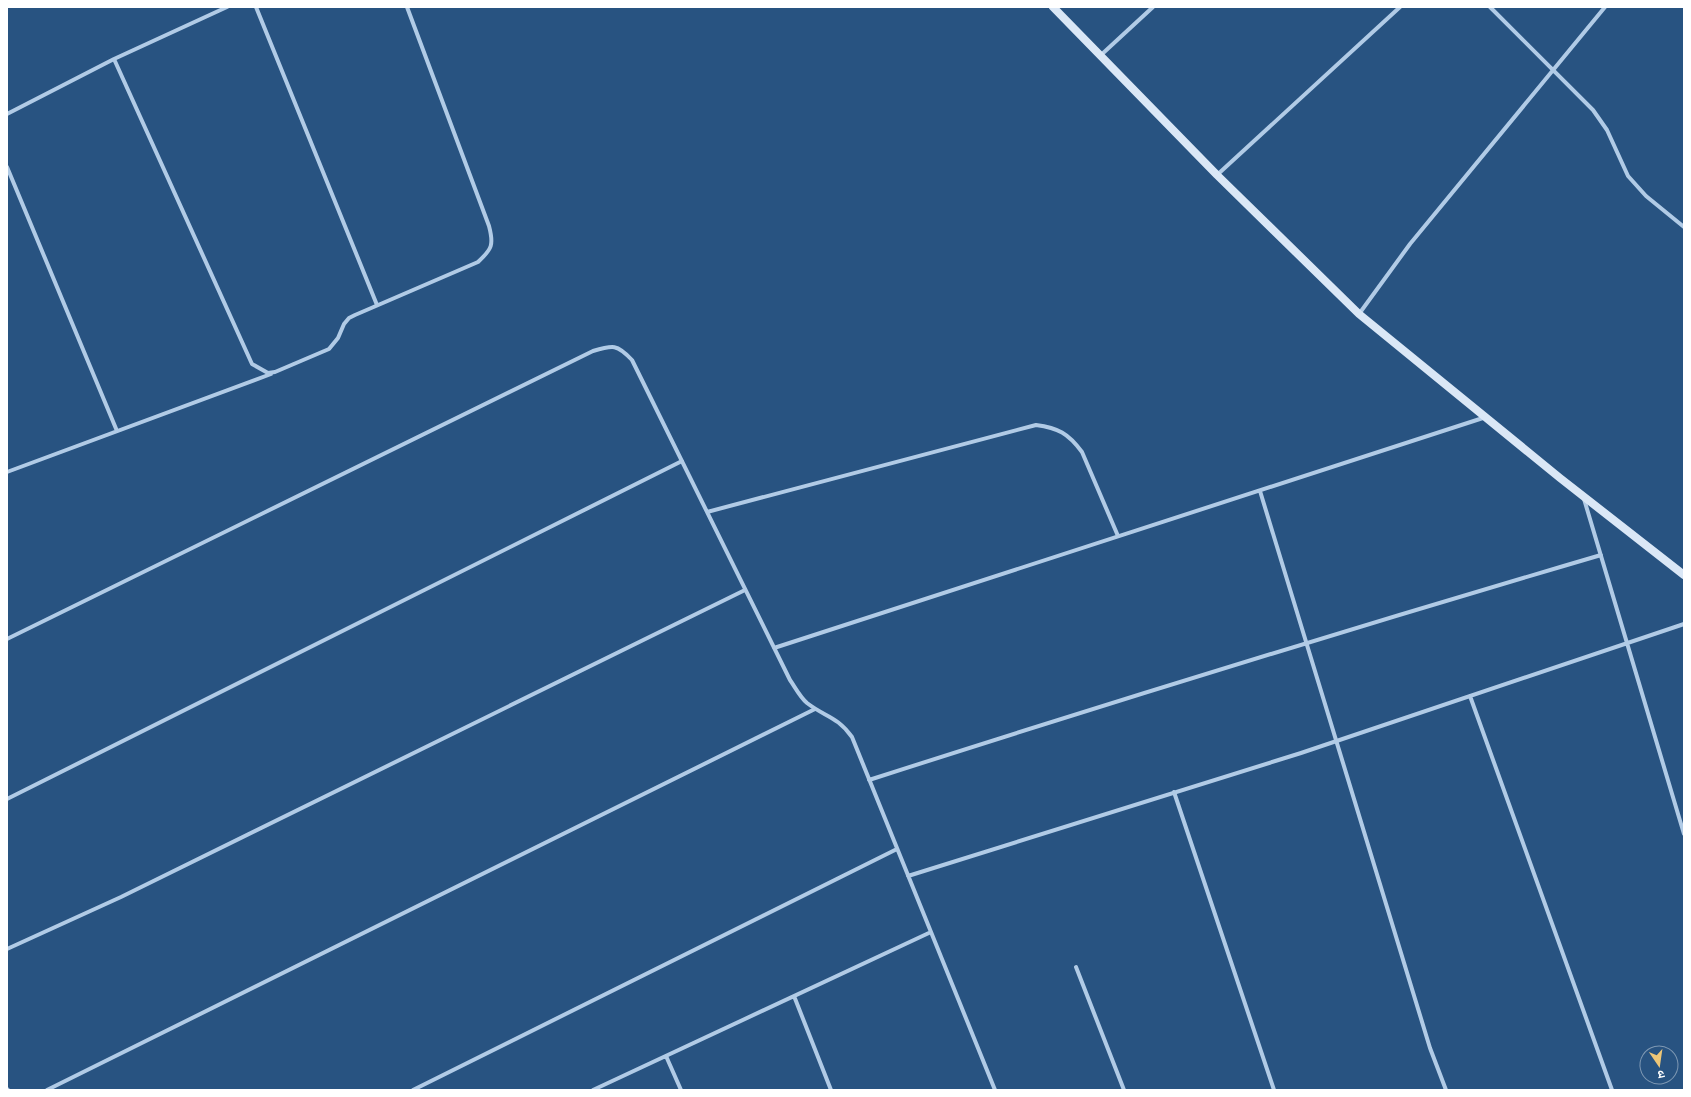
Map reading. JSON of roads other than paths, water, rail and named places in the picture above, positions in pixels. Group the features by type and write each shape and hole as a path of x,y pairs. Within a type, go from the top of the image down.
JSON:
{"street":[{"path":"7,114 114,59 227,7"},
{"path":"256,7 377,305"},
{"path":"7,472 275,372 329,349 334,344 340,331 349,318 478,262 490,250 492,243 489,226 407,7"},
{"path":"1054,7 1217,174 1359,314 1584,497 1684,574"},
{"path":"1101,55 1152,7"},
{"path":"1217,174 1400,7"},
{"path":"1490,7 1582,98 1600,120 1628,176 1646,196 1684,227"},
{"path":"1359,314 1410,244 1605,7"},
{"path":"114,59 252,364 268,373 275,372"},
{"path":"7,167 117,431"},
{"path":"7,639 593,351 608,346 617,346 632,360 790,680 806,702 815,709 838,721 844,726 852,737 995,1090"},
{"path":"774,648 1486,417"},
{"path":"707,512 1036,425 1050,427 1064,433 1075,442 1082,452 1118,536"},
{"path":"7,799 682,461"},
{"path":"1260,490 1305,643 1337,741 1430,1048 1446,1090"},
{"path":"1584,497 1684,834"},
{"path":"869,780 1106,704 1601,555"},
{"path":"7,949 121,898 745,590"},
{"path":"908,876 1337,741 1684,624"},
{"path":"1470,696 1612,1090"},
{"path":"48,1090 815,709"},
{"path":"1174,792 1274,1090"},
{"path":"413,1090 897,849"},
{"path":"594,1090 931,932"},
{"path":"1076,967 1124,1090"},
{"path":"794,996 831,1090"},
{"path":"666,1056 681,1090"}]}
